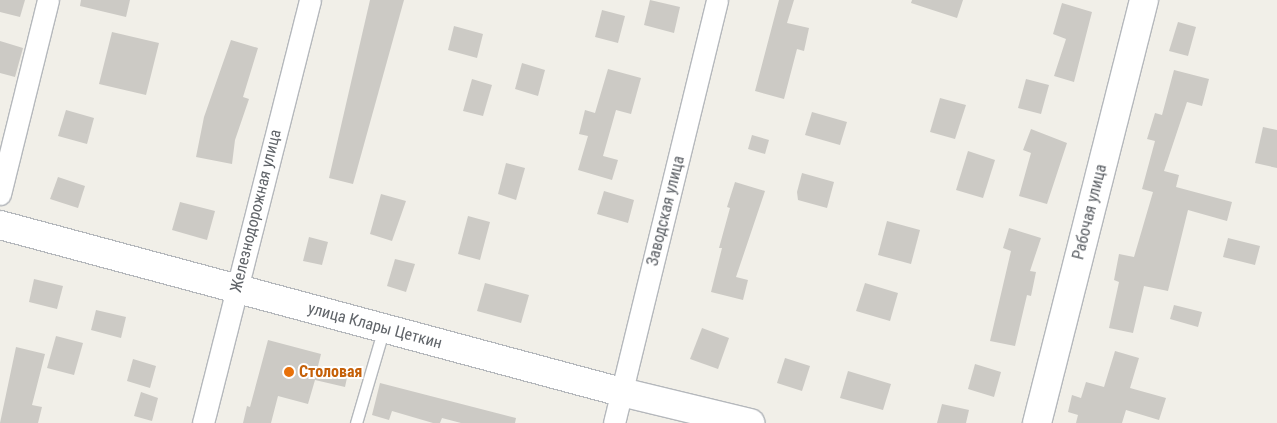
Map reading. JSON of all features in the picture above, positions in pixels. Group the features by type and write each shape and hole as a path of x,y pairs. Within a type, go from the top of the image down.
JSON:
{"street":[{"path":"0,194 48,0"},
{"name":"Железнодорожная улица","path":"203,423 310,0"},
{"name":"Заводская улица","path":"614,423 718,0"},
{"name":"Рабочая улица","path":"1037,423 1144,0"},
{"name":"улица Клары Цеткин","path":"0,225 621,392 750,423"}],"lane":[{"path":"356,423 384,328"}],"building":[{"path":"0,0 25,0 20,17 0,12"},
{"path":"81,0 130,0 126,17 80,6"},
{"path":"370,0 404,0 353,184 329,178"},
{"path":"650,0 680,7 674,33 644,25"},
{"path":"779,0 794,0 787,23 809,28 804,51 797,49 784,99 755,91"},
{"path":"912,0 963,0 957,18 911,3"},
{"path":"1062,3 1092,12 1074,82 1054,76 1066,39 1053,34"},
{"path":"602,10 625,16 618,43 595,37"},
{"path":"1178,22 1196,27 1188,56 1169,51"},
{"path":"454,26 483,34 477,58 448,50"},
{"path":"112,32 159,43 146,95 99,84"},
{"path":"231,40 258,48 243,97 249,99 235,140 232,164 196,157 204,117"},
{"path":"0,41 23,48 15,77 0,73"},
{"path":"522,63 545,70 538,96 515,89"},
{"path":"608,69 641,78 631,114 616,110 603,156 618,160 612,180 578,170 588,136 579,134 585,110 595,113"},
{"path":"1174,70 1209,79 1202,106 1187,102 1164,171 1179,175 1176,187 1232,202 1227,221 1188,210 1168,291 1144,286 1133,333 1109,328 1119,282 1114,280 1119,254 1134,257 1153,192 1142,189 1155,141 1147,139 1155,113 1162,115"},
{"path":"472,79 492,85 483,116 463,111"},
{"path":"1026,79 1049,85 1041,114 1018,108"},
{"path":"940,98 966,105 955,139 930,132"},
{"path":"66,110 94,118 87,144 58,136"},
{"path":"812,112 847,122 840,145 805,135"},
{"path":"1263,127 1277,130 1277,168 1255,163"},
{"path":"1031,129 1067,143 1047,204 1019,196 1031,153 1023,150"},
{"path":"752,135 769,140 765,154 748,149"},
{"path":"968,151 995,160 983,198 956,190"},
{"path":"506,163 525,168 516,200 498,194"},
{"path":"802,173 834,182 827,208 798,200 797,192"},
{"path":"58,177 85,186 78,208 50,199"},
{"path":"735,182 765,191 736,277 748,280 743,300 711,292 722,248 719,248 730,208 727,207"},
{"path":"604,191 634,200 628,223 597,214"},
{"path":"381,194 406,201 392,241 370,234"},
{"path":"180,202 215,211 207,240 172,230"},
{"path":"468,216 490,222 480,260 458,254"},
{"path":"887,221 920,230 911,264 878,255"},
{"path":"1009,228 1041,238 1030,271 1036,272 1031,296 1027,295 1015,346 990,341 1011,251 1003,248"},
{"path":"309,237 328,242 322,265 303,261"},
{"path":"1228,238 1260,246 1255,265 1223,257"},
{"path":"395,259 415,264 406,292 387,286"},
{"path":"34,279 63,286 57,309 29,302"},
{"path":"485,283 529,295 521,323 477,311"},
{"path":"865,283 898,293 890,321 856,311"},
{"path":"1174,305 1202,312 1198,327 1170,319"},
{"path":"96,310 126,317 121,338 91,330"},
{"path":"702,328 729,338 718,369 690,359"},
{"path":"56,336 83,343 74,375 47,368"},
{"path":"268,340 321,354 318,366 348,373 345,387 315,380 308,404 278,396 271,423 243,423 247,406 250,407"},
{"path":"16,347 45,354 32,405 42,407 38,423 0,423"},
{"path":"1115,351 1139,358 1130,388 1166,398 1159,420 1126,410 1122,423 1076,423 1078,415 1068,412 1072,395 1081,398 1086,382 1104,387"},
{"path":"785,358 810,366 802,391 777,383"},
{"path":"133,359 156,366 150,388 127,381"},
{"path":"975,364 1001,372 994,397 968,389"},
{"path":"848,371 891,384 883,410 840,398"},
{"path":"380,383 516,418 515,423 461,423 442,418 440,423 433,423 392,411 389,420 372,415"},
{"path":"141,392 158,398 152,421 134,416"},
{"path":"942,404 969,410 966,423 937,423"}],"place":[{"name":"Столовая","path":"289,372"}]}
